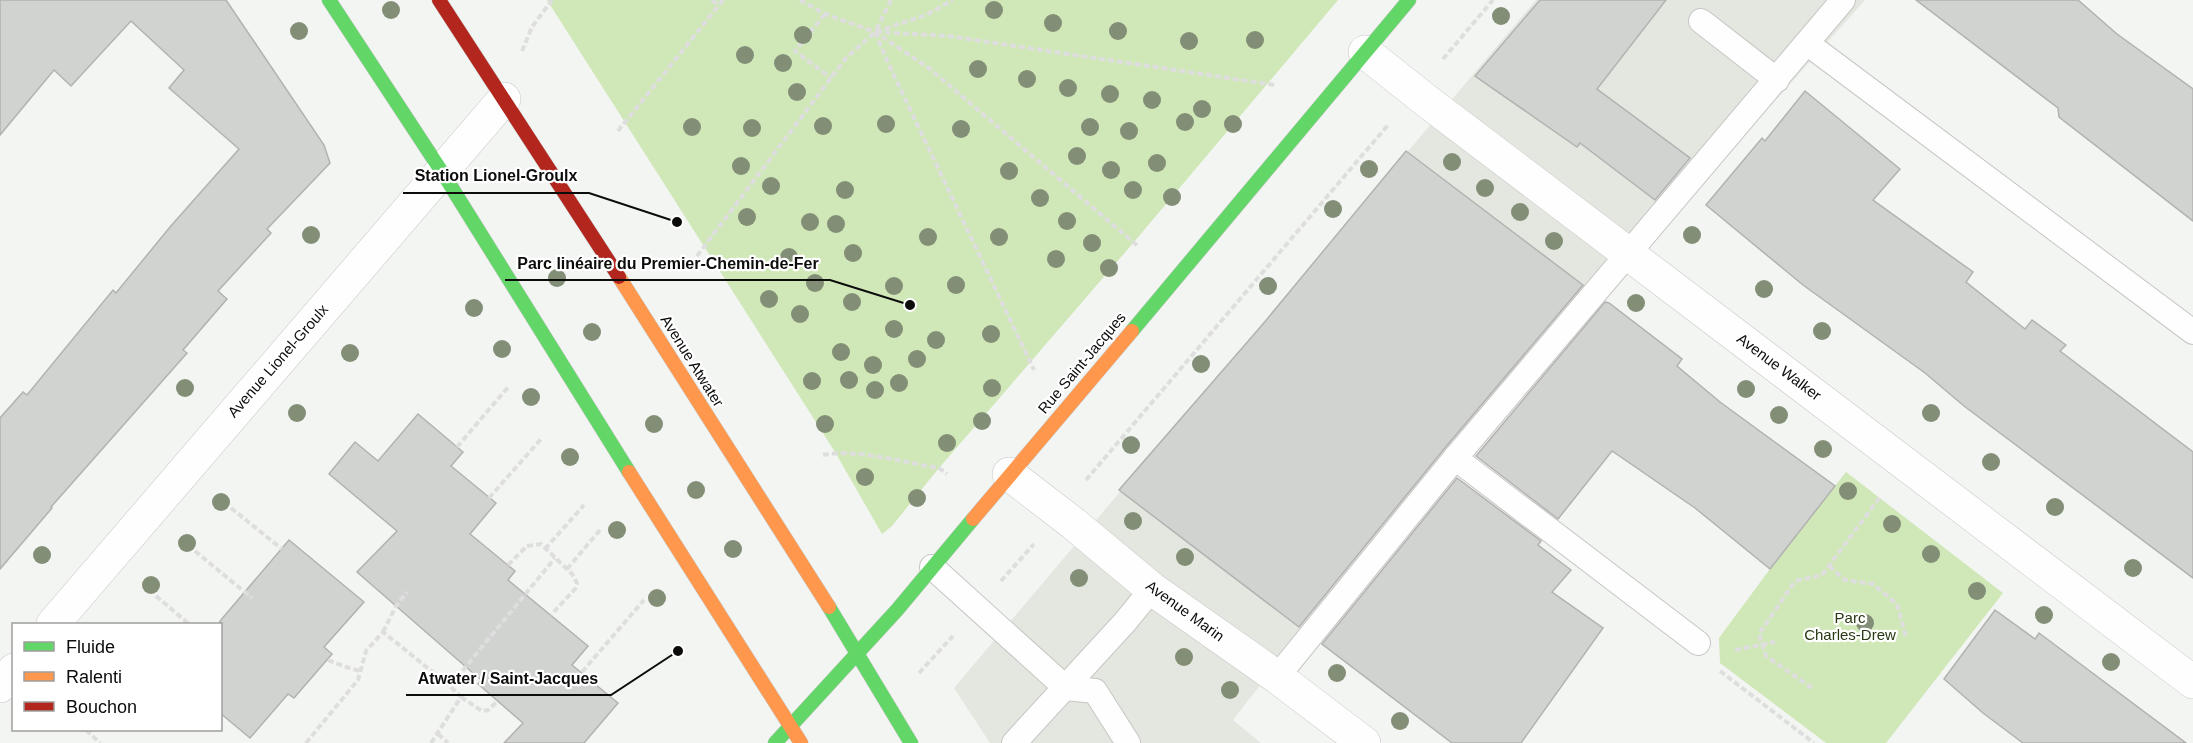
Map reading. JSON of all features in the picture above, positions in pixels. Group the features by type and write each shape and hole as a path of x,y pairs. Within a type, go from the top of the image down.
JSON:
{"main road":[{"path":"330,0 801,743"},
{"name":"Avenue Atwater","path":"439,0 606,256 827,607 858,652 911,743"},
{"name":"Rue Saint-Jacques","path":"776,743 932,567 1409,0"}],"street":[{"name":"Avenue Walker","path":"1365,52 2193,682"},
{"name":"Avenue Lionel-Groulx","path":"54,623 504,99"},
{"name":"Avenue Marin","path":"1009,474 1152,589 1277,677 1364,743"},
{"path":"0,686 12,672"}],"lane":[{"path":"1277,677 1455,458 1843,0"},
{"path":"1701,21 1777,80"},
{"path":"1808,44 2193,332"},
{"path":"1455,458 1698,643"},
{"path":"932,567 1066,688 1095,692 1128,743"},
{"path":"1016,742 1152,589"}],"path":[{"path":"532,27 552,0"},
{"path":"712,0 718,5"},
{"path":"618,131 723,0"},
{"path":"800,0 825,14 875,32 930,69 1139,247"},
{"path":"697,256 846,58 875,32 891,0"},
{"path":"875,32 926,15 953,0"},
{"path":"1443,59 1493,0"},
{"path":"825,14 795,51 831,78"},
{"path":"875,32 948,36 1275,85"},
{"path":"875,32 1034,370"},
{"path":"1084,482 1393,119"},
{"path":"458,447 509,386"},
{"path":"489,498 542,438"},
{"path":"823,455 835,452 851,454 939,468 947,474"},
{"path":"1812,688 1766,656 1758,634 1795,580 1822,575 1884,492"},
{"path":"545,549 584,505"},
{"path":"231,508 282,549"},
{"path":"567,569 600,530"},
{"path":"508,565 527,546 541,544 572,574 576,583 575,589 551,615"},
{"path":"1006,576 1034,544"},
{"path":"195,551 252,598"},
{"path":"450,686 555,558"},
{"path":"1829,566 1845,580 1873,584 1897,604 1906,637"},
{"path":"306,743 358,680 366,651 383,632 396,606 407,592"},
{"path":"156,596 188,623"},
{"path":"582,672 644,600"},
{"path":"383,632 461,697 482,711 488,710 498,701"},
{"path":"923,669 950,639"},
{"path":"1730,651 1775,642"},
{"path":"328,660 360,671"},
{"path":"1717,669 1814,743"},
{"path":"431,743 461,697"},
{"path":"88,731 100,743"},
{"path":"438,734 448,743"}],"shaded area":[{"path":"1536,0 1865,0 1304,629 1233,720 1261,743 990,743 954,688"}],"green space":[{"path":"547,0 1338,0 892,526 882,534 835,452"},
{"name":"Parc Charles-Drew","path":"1846,472 2003,593 1886,743 1826,743 1720,663 1719,638"}],"building":[{"path":"0,0 226,0 324,145 330,163 267,229 271,233 218,291 227,299 183,350 187,353 51,507 0,569 0,418 23,392 27,395 113,290 116,293 170,227 239,149 169,88 184,70 131,21 71,86 54,70 0,135"},
{"path":"1540,0 1666,0 1597,89 1690,158 1655,200 1580,143 1577,147 1475,76"},
{"path":"1916,0 2078,0 2117,34 2193,89 2193,221 2059,117 2058,108"},
{"path":"1805,91 1900,169 1873,200 1973,272 1966,282 2025,329 2032,320 2066,345 2060,351 2193,452 2193,578 1964,406 1925,373 1803,285 1706,205 1762,138 1765,141"},
{"path":"1406,151 1583,285 1444,449 1299,627 1119,490 1263,324"},
{"path":"1605,302 1682,359 1677,366 1720,402 1835,486 1770,569 1695,508 1612,451 1558,519 1476,456"},
{"path":"418,414 463,452 451,466 496,503 470,534 515,571 508,580 588,646 572,665 618,703 584,743 504,743 523,723 478,684 481,680 357,572 397,531 329,474 355,442 378,461"},
{"path":"1457,478 1541,541 1538,545 1571,570 1552,592 1603,628 1521,743 1452,743 1322,644"},
{"path":"289,540 364,602 324,647 332,654 294,698 288,694 250,738 222,715 222,623 220,621"},
{"path":"1995,610 2035,639 2039,633 2186,743 2023,743 1983,713 1944,679"}],"traffic: fast":[{"path":"329,0 442,172 629,472"},
{"path":"1132,331 1409,0"},
{"path":"775,743 897,610 973,519"},
{"path":"829,607 911,743"}],"traffic: slow":[{"path":"619,277 829,607"},
{"path":"973,519 1132,331"},
{"path":"629,472 801,743"}],"traffic: jam":[{"path":"439,0 619,277"}],"place":[{"name":"Station Lionel-Groulx","path":"677,222"},
{"name":"Parc linéaire du Premier-Chemin-de-Fer","path":"910,305"},
{"name":"Atwater / Saint-Jacques","path":"678,651"}]}
